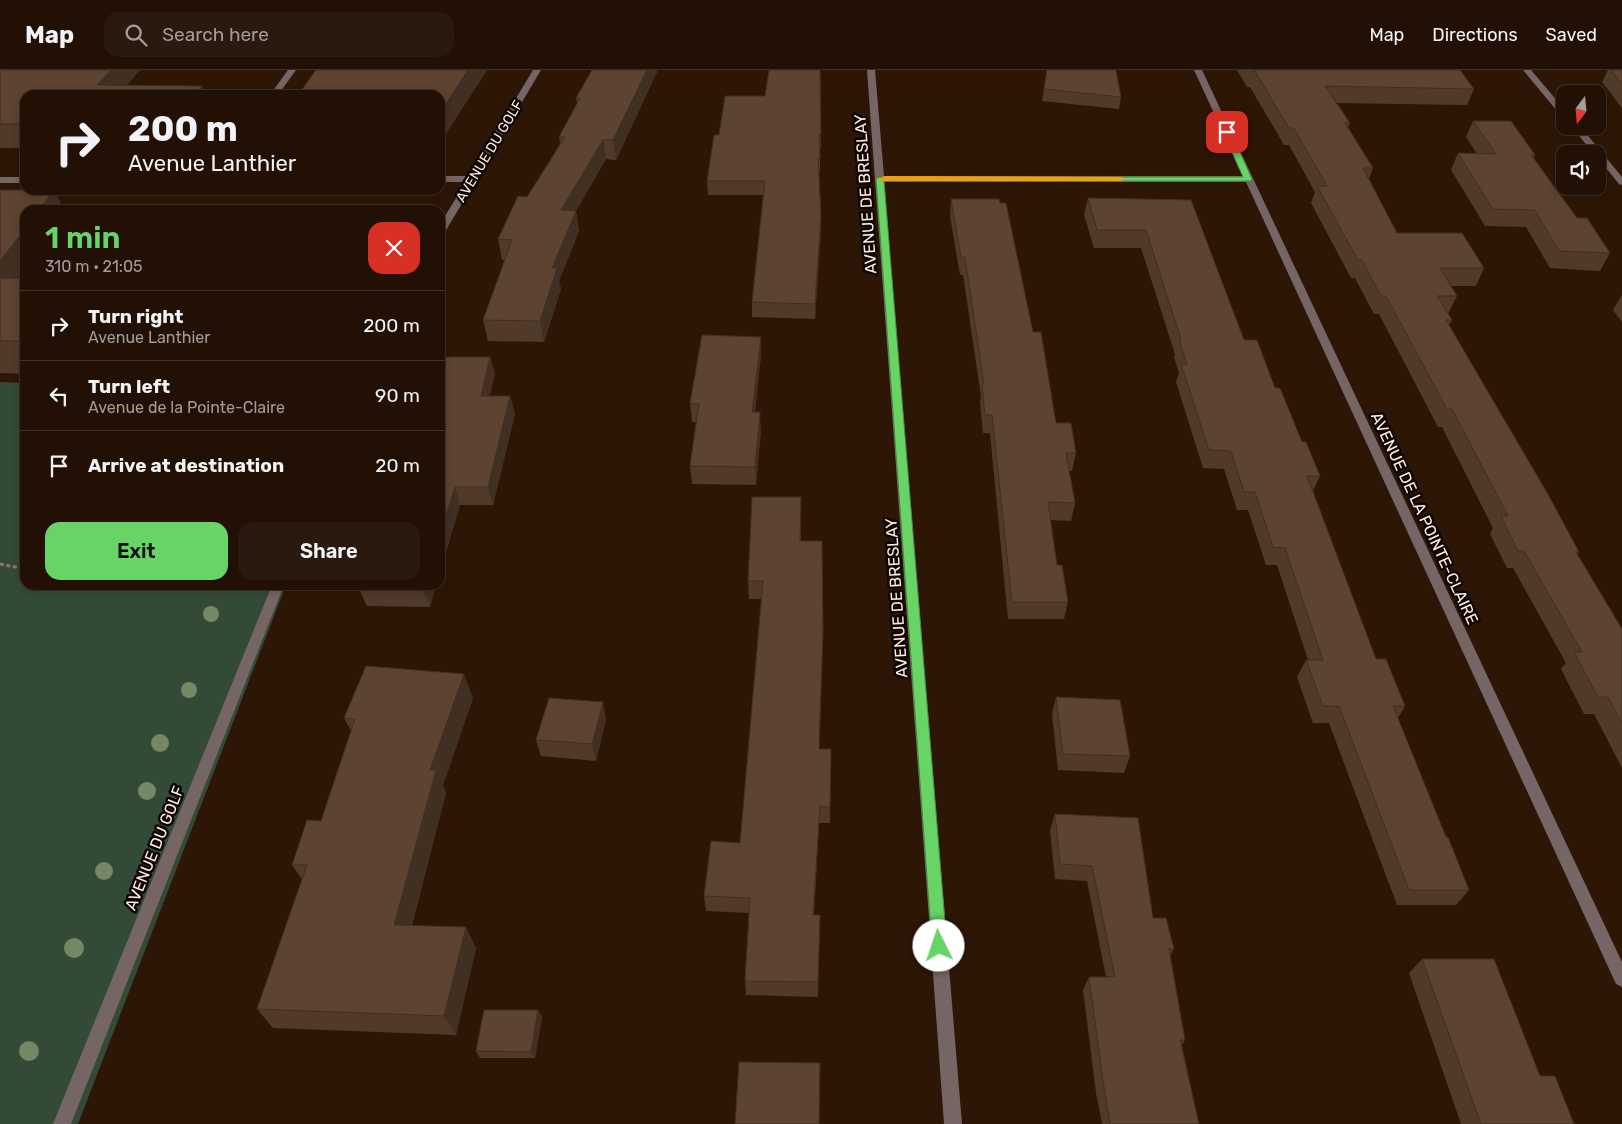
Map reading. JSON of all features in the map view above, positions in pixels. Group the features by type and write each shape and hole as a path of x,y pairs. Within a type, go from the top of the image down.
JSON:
{"street":[{"path":"278,90 292,70"},
{"name":"AVENUE DU GOLF","path":"445,224 537,70"},
{"name":"AVENUE DE BRESLAY","path":"871,70 953,1124"},
{"name":"AVENUE DE LA POINTE-CLAIRE","path":"1198,70 1622,979"},
{"path":"1527,70 1556,104"},
{"path":"1583,135 1622,182"},
{"path":"445,179 472,179"},
{"path":"880,179 1248,179"},
{"path":"0,180 20,180"},
{"name":"AVENUE DU GOLF","path":"62,1124 276,590"}],"path":[{"path":"0,564 20,568"}],"green space":[{"path":"0,382 20,383 20,590 284,590 78,1124 0,1124"}],"building":[{"path":"0,70 111,70 97,85 202,86 199,90 20,90 20,124 0,124"},
{"path":"316,70 468,70 445,105 445,90 302,90"},
{"path":"592,70 647,70 613,140 603,140 561,210 576,211 552,268 557,268 540,321 483,320 512,240 498,239 518,196 527,197 565,137 559,137 580,98 576,98"},
{"path":"769,70 820,70 821,134 819,134 820,158 818,158 821,215 815,304 752,302 765,181 707,181 714,135 719,135 725,96 765,96"},
{"path":"1047,70 1116,70 1121,97 1044,89"},
{"path":"1251,70 1460,70 1474,89 1325,86 1350,123 1345,123 1373,168 1363,168 1397,233 1462,233 1484,268 1440,268 1457,296 1437,296 1452,320 1446,320 1549,496 1579,552 1576,552 1622,629 1622,723 1608,697 1598,697 1574,652 1582,652 1524,551 1518,551 1501,516 1508,516 1452,409 1447,409 1386,296 1381,296 1362,260 1358,260 1317,186 1327,186 1294,128 1289,128 1255,71"},
{"path":"1611,70 1622,70 1622,84"},
{"path":"1473,121 1511,121 1535,155 1531,155 1556,189 1556,195 1560,195 1577,218 1587,218 1610,253 1559,251 1535,210 1493,209 1458,153 1496,154"},
{"path":"0,190 20,190 20,195 50,195 43,205 20,205 20,235 0,261"},
{"path":"1088,198 1191,200 1244,340 1257,340 1275,388 1280,388 1302,442 1306,442 1320,476 1307,476 1376,659 1386,659 1405,706 1393,706 1469,890 1409,890 1339,706 1323,706 1306,660 1323,660 1285,548 1273,547 1255,492 1244,492 1231,451 1209,450 1181,364 1187,364 1179,339 1181,339 1146,230 1097,230"},
{"path":"951,199 999,199 1000,203 1006,203 1033,332 1041,332 1056,423 1071,423 1076,453 1066,453 1075,503 1048,502 1057,565 1062,565 1068,602 1012,602 992,415 985,415 982,384 984,384 965,257 961,257"},
{"path":"0,278 20,278 20,341 0,341"},
{"path":"702,335 761,337 752,412 760,412 755,467 690,466 699,404 690,403"},
{"path":"445,357 490,357 481,396 510,396 488,487 455,487 445,519"},
{"path":"752,497 801,497 800,541 822,541 823,633 819,749 831,749 830,807 820,806 813,915 820,915 818,982 745,981 750,898 704,896 711,841 740,843 763,581 748,581"},
{"path":"366,666 464,674 430,770 436,770 394,925 466,927 444,1016 257,1009 307,865 292,865 307,820 321,821 355,719 344,718"},
{"path":"1056,697 1120,700 1130,756 1063,754"},
{"path":"549,698 603,702 592,744 536,740"},
{"path":"1055,814 1138,818 1153,918 1166,918 1174,949 1169,949 1185,1040 1180,1040 1199,1124 1110,1124 1089,977 1115,977 1092,866 1060,864"},
{"path":"1422,959 1494,959 1540,1076 1555,1076 1574,1124 1481,1124"},
{"path":"484,1010 538,1010 531,1052 476,1051"},
{"path":"739,1062 820,1063 819,1124 735,1124"}],"slow traffic":[{"path":"884,179 1121,179"}],"route":[{"path":"939,946 880,179 1248,179 1227,132"}]}
